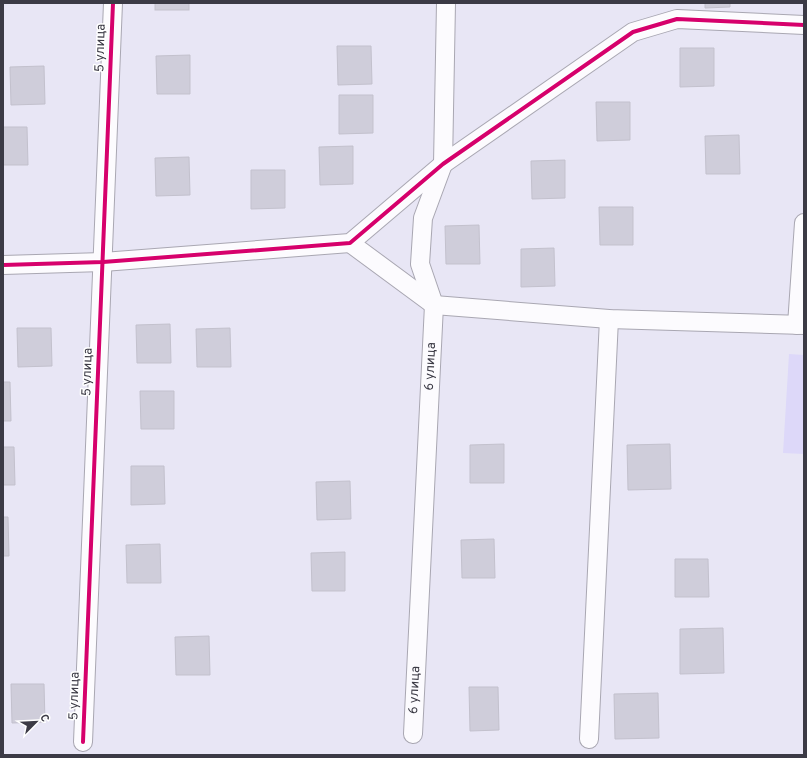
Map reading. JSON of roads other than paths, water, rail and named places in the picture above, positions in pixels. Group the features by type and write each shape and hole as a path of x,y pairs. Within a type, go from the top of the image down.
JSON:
{"street":[{"name":"5 улица","path":"83,742 113,3"},
{"name":"6 улица","path":"413,734 434,305 420,264 423,218 443,164 446,3"},
{"path":"3,265 103,262 350,243 443,164 633,32 677,18 804,25"},
{"path":"350,243 434,305 609,319 800,325 804,223"},
{"path":"589,739 609,319"}]}
